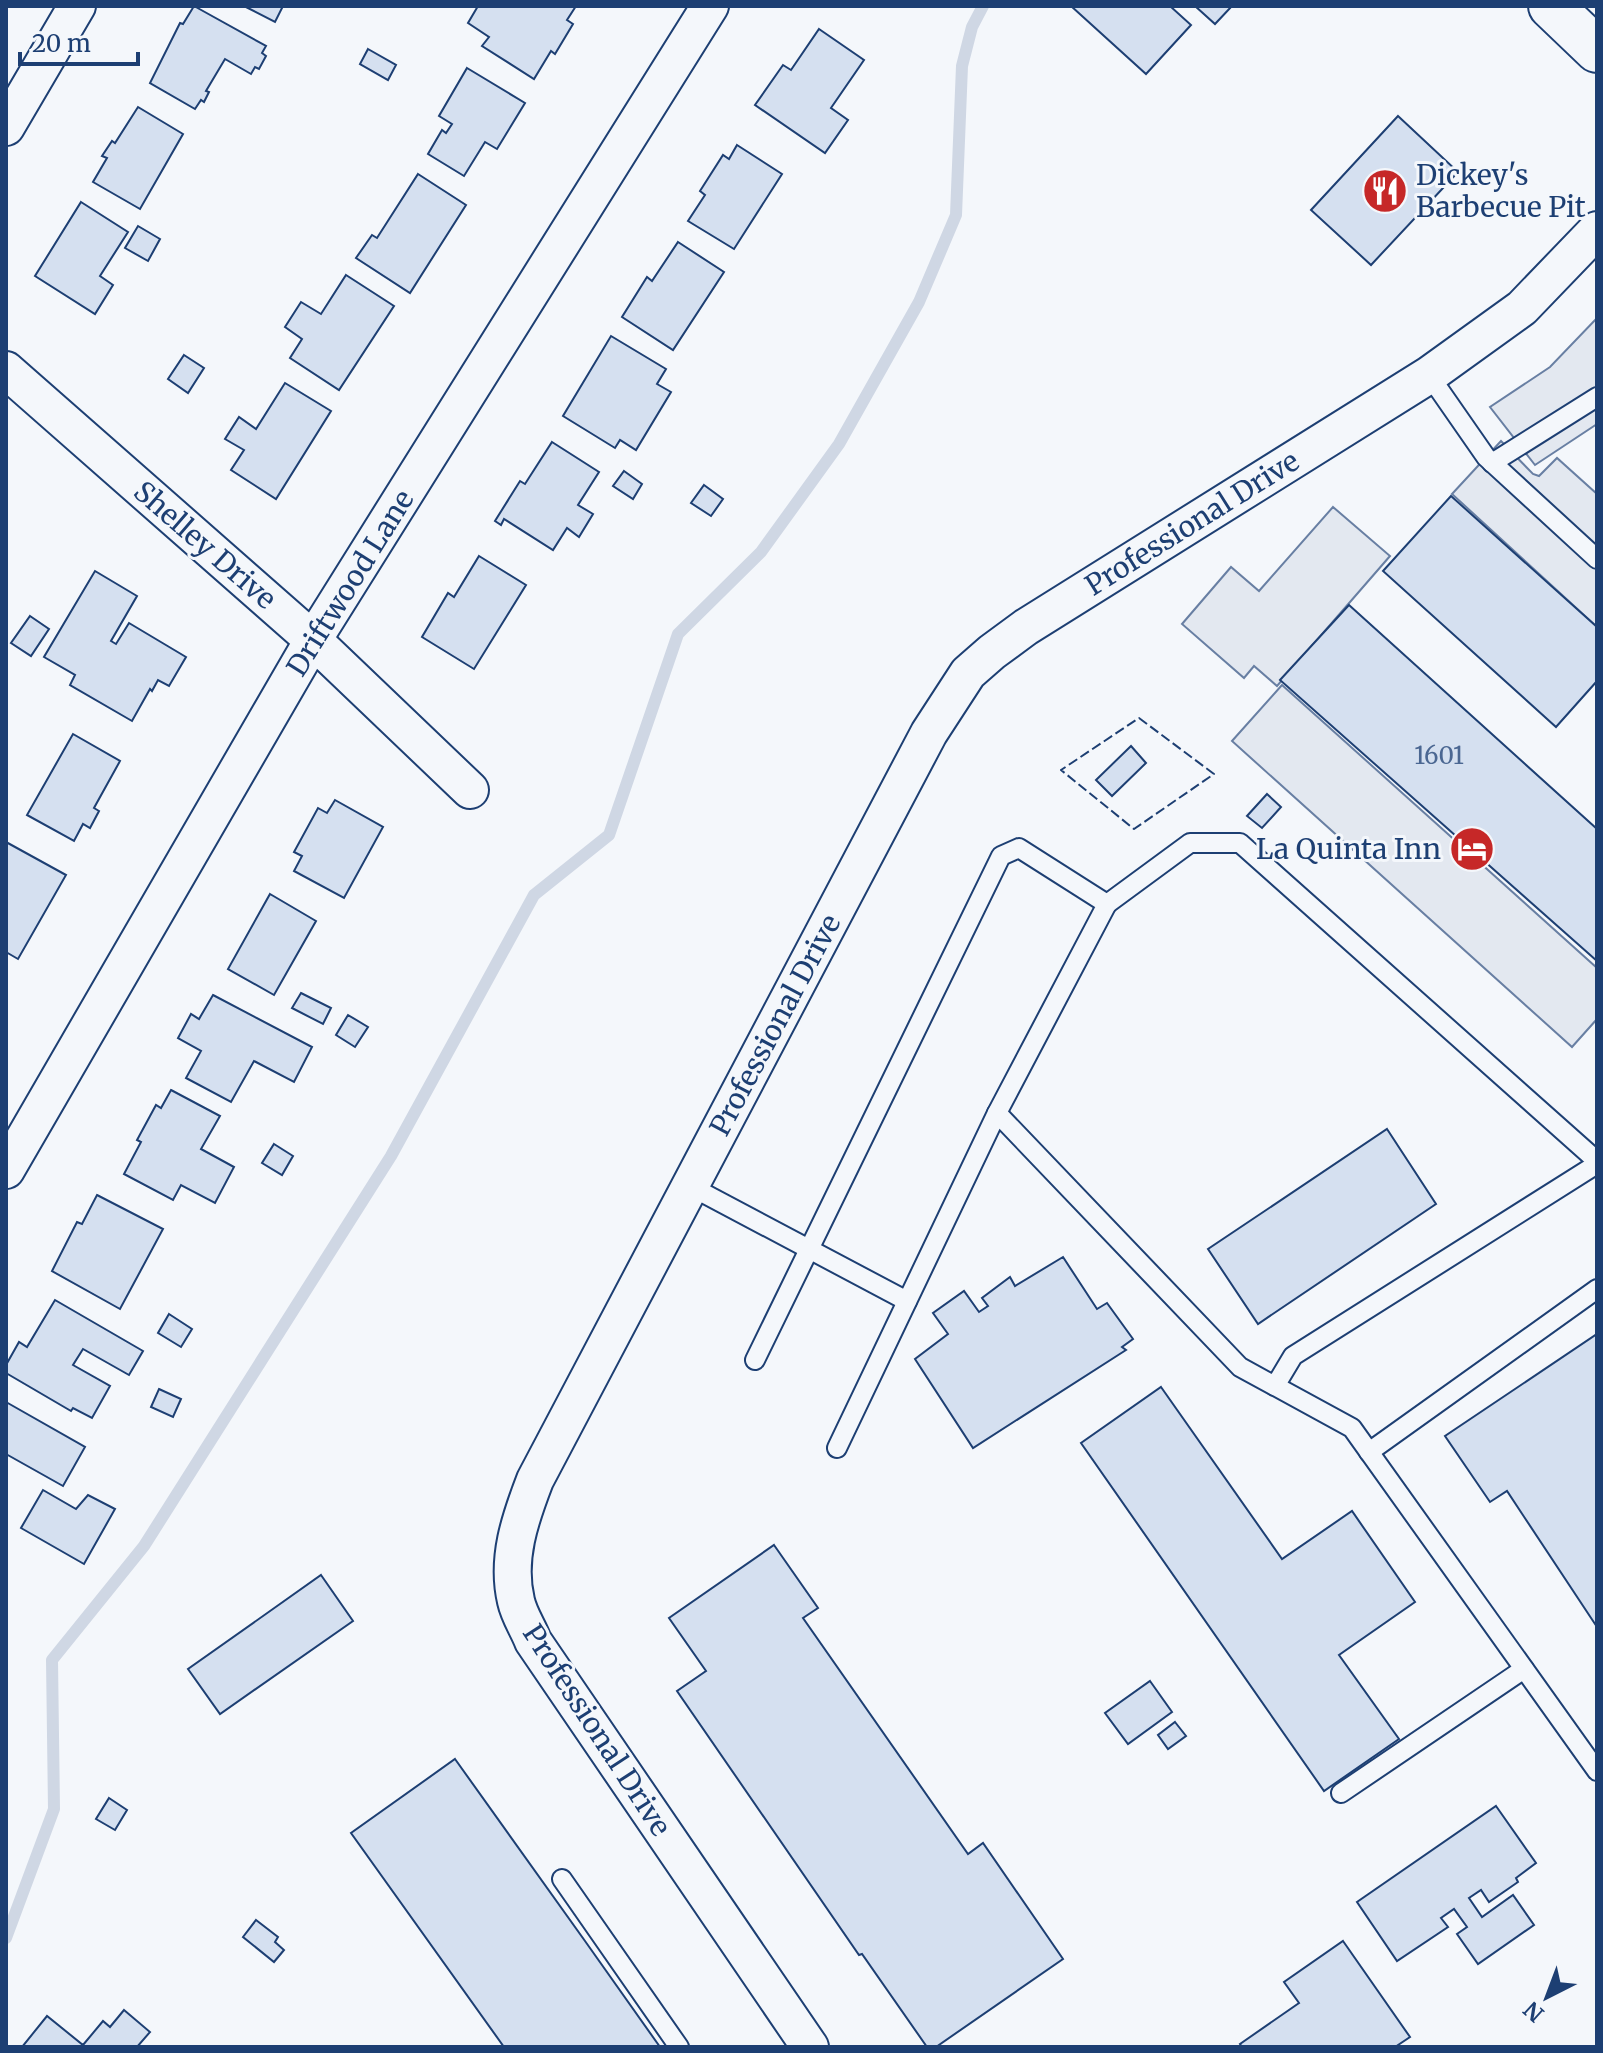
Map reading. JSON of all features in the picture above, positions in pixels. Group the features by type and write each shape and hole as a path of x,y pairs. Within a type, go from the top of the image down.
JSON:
{"highway":[{"path":"1551,6 1597,50"}],"street":[{"path":"6,127 77,6"},
{"name":"Driftwood Lane","path":"6,1170 313,640 710,6"},
{"name":"Professional Drive","path":"810,2047 533,1641 516,1603 512,1562 519,1523 535,1480 929,733 968,673 1038,620 1429,375 1522,308 1595,235"},
{"name":"Shelley Drive","path":"6,370 313,640 470,790"}],"lane":[{"path":"1429,375 1473,441 1492,463 1597,559"},
{"path":"1492,463 1597,397"},
{"path":"837,1448 997,1113 1107,904 1190,843 1240,843 1597,1162 1293,1356 1275,1386"},
{"path":"755,1360 1001,856 1019,848 1107,904"},
{"path":"997,1113 1240,1367 1352,1428 1597,1771"},
{"path":"690,1186 907,1301"},
{"path":"1369,1452 1597,1289"},
{"path":"1341,1793 1524,1669"},
{"path":"562,1879 679,2047"}],"shaded area":[{"path":"1597,318 1597,424 1535,465 1490,407 1550,367"},
{"path":"1501,441 1533,474 1539,476 1557,458 1597,494 1597,627 1452,494"},
{"path":"1333,507 1390,556 1277,686 1254,666 1244,678 1182,624 1231,567 1259,591"},
{"path":"1282,685 1597,968 1597,1019 1572,1047 1232,741"}],"building":[{"path":"194,6 266,46 262,53 266,56 259,69 255,67 251,74 225,59 206,91 209,92 204,102 201,100 195,109 150,83 180,23 183,24"},
{"path":"244,6 283,6 275,22"},
{"path":"478,6 576,6 567,20 573,24 555,54 551,51 534,79 482,46 489,37 468,23"},
{"path":"1071,6 1170,6 1191,25 1146,74"},
{"path":"1195,6 1232,6 1215,24"},
{"path":"819,29 864,60 831,108 848,120 825,153 755,105 783,65 791,70"},
{"path":"368,49 396,65 388,80 360,64"},
{"path":"467,68 525,103 497,149 485,142 464,176 428,154 442,130 446,133 452,124 439,116"},
{"path":"138,107 183,134 140,209 93,182 107,158 102,156 112,141 115,143"},
{"name":"Dickey's Barbecue Pit","path":"1398,116 1458,172 1371,265 1311,210"},
{"path":"737,145 782,174 734,249 688,221 705,195 700,191 723,155 729,159"},
{"path":"418,174 466,205 410,293 356,258 372,235 377,238"},
{"path":"81,202 128,232 100,276 113,285 95,314 35,276"},
{"path":"138,226 160,239 148,261 125,248"},
{"path":"678,242 724,272 673,350 622,317 647,277 652,281"},
{"path":"346,275 394,306 339,390 290,358 302,339 285,327 301,302 321,314"},
{"path":"611,336 666,369 657,384 671,392 636,450 620,440 615,448 563,416"},
{"path":"184,355 204,368 188,393 168,379"},
{"path":"285,383 331,411 276,499 231,470 244,450 225,439 239,417 256,429"},
{"path":"552,442 599,472 578,505 593,514 579,537 567,528 553,550 504,519 501,525 495,521 520,481 525,484"},
{"path":"624,471 642,484 633,499 613,486"},
{"path":"704,485 723,499 711,516 691,503"},
{"path":"1451,496 1597,627 1597,681 1556,727 1383,571"},
{"path":"479,556 526,585 474,669 422,637 448,593 454,597"},
{"path":"95,571 137,596 111,641 116,644 129,623 186,657 169,686 158,680 152,691 150,689 132,721 70,685 75,675 44,657"},
{"path":"1349,605 1597,829 1597,961 1280,680"},
{"path":"30,616 49,629 31,656 11,643"},
{"path":"73,734 120,761 94,808 99,811 90,828 83,824 74,841 27,815"},
{"path":"1131,746 1146,763 1112,796 1096,780"},
{"path":"1267,794 1281,807 1262,828 1247,816"},
{"path":"335,800 383,827 344,898 294,871 302,856 294,852 318,808 327,813"},
{"path":"6,842 66,875 18,959 6,952"},
{"path":"270,894 316,921 274,995 228,969"},
{"path":"301,993 331,1008 323,1024 292,1008"},
{"path":"213,995 312,1047 294,1082 254,1061 231,1102 186,1078 201,1051 178,1038 191,1014 199,1019"},
{"path":"348,1015 368,1027 355,1047 336,1035"},
{"path":"171,1090 220,1116 201,1149 234,1167 215,1203 181,1185 173,1200 124,1174 141,1142 137,1140 156,1105 161,1108"},
{"path":"1387,1129 1436,1204 1258,1324 1208,1249"},
{"path":"274,1144 293,1156 282,1175 262,1163"},
{"path":"97,1195 163,1229 120,1309 52,1271 77,1222 82,1224"},
{"path":"1063,1257 1097,1309 1107,1303 1133,1339 1122,1347 1126,1350 973,1448 915,1359 948,1334 933,1313 964,1291 979,1312 988,1306 982,1298 1010,1277 1015,1286"},
{"path":"55,1300 143,1351 129,1375 83,1349 73,1365 110,1386 92,1418 73,1408 71,1411 6,1373 6,1365 19,1342 27,1347"},
{"path":"169,1314 192,1329 181,1347 158,1333"},
{"path":"1597,1334 1597,1627 1507,1491 1490,1502 1445,1436"},
{"path":"1161,1387 1282,1559 1352,1511 1415,1602 1339,1655 1399,1739 1324,1791 1081,1443"},
{"path":"159,1389 181,1399 173,1417 151,1407"},
{"path":"6,1402 85,1447 63,1486 6,1454"},
{"path":"43,1490 76,1509 88,1495 115,1509 84,1564 21,1528"},
{"path":"774,1545 818,1608 803,1618 968,1854 983,1843 1063,1959 936,2047 927,2047 862,1954 859,1955 677,1691 706,1671 669,1618"},
{"path":"321,1575 353,1621 220,1714 188,1669"},
{"path":"1150,1681 1172,1712 1128,1744 1105,1713"},
{"path":"1175,1722 1186,1736 1168,1749 1158,1735"},
{"path":"455,1759 660,2047 504,2047 351,1833"},
{"path":"109,1798 127,1810 115,1830 96,1819"},
{"path":"1496,1806 1536,1863 1516,1878 1518,1882 1489,1902 1481,1890 1469,1898 1482,1917 1513,1895 1534,1925 1478,1964 1457,1934 1467,1927 1454,1909 1441,1918 1448,1927 1397,1961 1357,1902"},
{"path":"256,1920 278,1937 275,1942 284,1950 274,1962 243,1937"},
{"path":"1343,1941 1410,2037 1395,2047 1242,2047 1240,2044 1299,2003 1284,1982"},
{"path":"124,2010 150,2032 137,2047 22,2047 47,2016 83,2045 103,2021 110,2027"}],"waterway":[{"path":"6,1938 54,1809 52,1660 144,1546 391,1156 534,895 609,835 678,634 761,552 839,444 919,302 956,215 962,66 972,27 983,6"}],"fence":[{"path":"1139,718 1214,774 1134,829 1061,770 1139,718"}],"place":[{"name":"Dickey's Barbecue Pit","path":"1385,191"},
{"name":"La Quinta Inn","path":"1472,849"}]}
